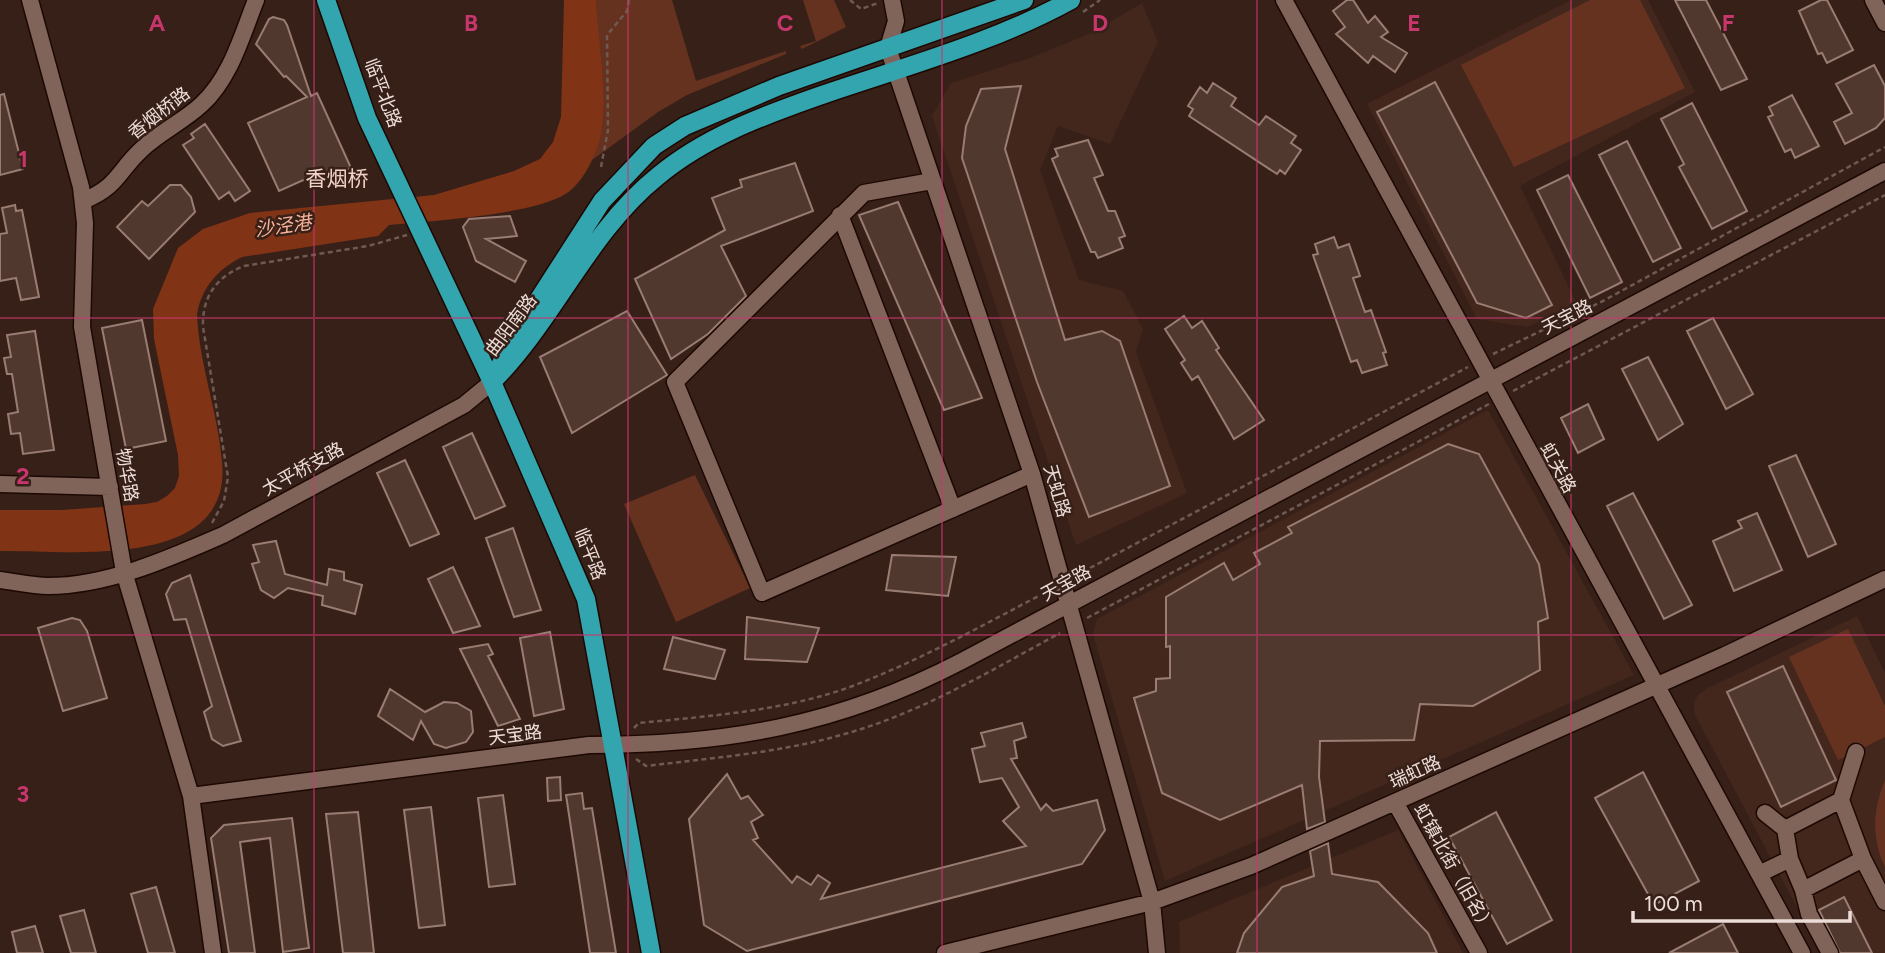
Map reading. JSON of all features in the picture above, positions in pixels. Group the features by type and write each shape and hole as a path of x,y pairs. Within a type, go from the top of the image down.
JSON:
{"main road":[{"name":"临平北路","path":"326,0 368,118 405,199"},
{"name":"曲阳南路","path":"492,382 510,344 602,201 654,146 685,126 717,111 1024,0"},
{"name":"曲阳南路","path":"492,382 514,359 616,216 660,174 736,128 1046,13 1071,0"},
{"name":"临平路","path":"405,199 492,382 586,599 651,953"}],"street":[{"name":"物华路","path":"30,0 83,201 82,327 124,572 191,796 213,953"},
{"name":"香烟桥路","path":"83,201 111,186 140,151 183,120 213,93 230,64 256,0"},
{"path":"888,48 896,21 890,0"},
{"name":"虹关路","path":"1284,0 1802,953"},
{"path":"1873,0 1885,23"},
{"name":"天虹路","path":"888,48 1032,474 1152,902 1157,953"},
{"name":"天宝路","path":"191,796 589,745 751,733 825,719 869,704 939,673 1488,379 1885,171"},
{"path":"932,181 864,193 675,382 762,593 1032,474"},
{"path":"840,215 953,509"},
{"name":"太平桥支路","path":"0,580 47,586 87,582 124,572 223,535 464,405 492,382"},
{"path":"0,484 110,487"},
{"name":"瑞虹路","path":"945,953 1152,902 1251,866 1655,686 1885,579"},
{"path":"1856,752 1841,800 1863,859 1885,902"},
{"path":"1785,829 1841,800"},
{"name":"虹镇北街（旧名）","path":"1395,802 1479,953"},
{"path":"1765,813 1785,829 1790,859 1803,890 1809,914 1830,953"},
{"path":"1759,874 1790,859"},
{"path":"1803,890 1863,859"}],"path":[{"path":"601,167 608,131 607,34 627,11 629,0"},
{"path":"850,0 861,9 890,0"},
{"path":"869,0 871,5"},
{"name":"天宝路","path":"639,723 755,710 849,687 964,635 1478,361 1603,301 1885,147"},
{"path":"205,529 224,501 228,477 203,327 202,309 209,292 229,272 244,266 368,247 418,228"}],"shaded area":[{"path":"596,0 672,0 696,81 786,51 786,54 687,95 658,112 592,160 601,134"},
{"path":"803,0 834,0 846,27 802,49 800,46 816,41"},
{"path":"1571,0 1648,0 1695,92 1520,186 1577,304 1527,327 1477,319 1367,104"},
{"path":"1590,0 1640,0 1685,88 1514,167 1461,65"},
{"path":"1142,3 1158,42 1110,144 1058,126 1040,170 1079,280 1123,291 1143,329 1136,352 1187,493 1076,545 932,116 951,83 1030,58 1091,33"},
{"path":"1488,410 1634,675 1165,881 1093,634 1097,619"},
{"path":"695,475 750,588 676,622 624,504"},
{"path":"1857,616 1885,673 1885,953 1821,953 1694,713 1694,703 1698,695 1708,688"},
{"path":"1848,629 1885,706 1885,737 1838,760 1789,657"},
{"path":"1885,780 1885,867 1877,845 1875,824"},
{"path":"1398,830 1463,953 1180,953 1179,922"}],"water":[{"name":"沙泾港","path":"564,0 596,0 603,84 603,118 599,142 589,167 573,188 552,201 531,207 481,216 389,225 378,236 242,257 233,262 207,287 197,314 201,351 222,462 218,497 201,522 174,538 140,547 103,551 0,551 0,510 62,510 145,504 157,502 175,488 179,476 178,455 154,339 153,309 178,248 203,229 250,213 434,195 514,171 540,159 553,142 561,117"}],"building":[{"path":"1347,0 1353,0 1368,23 1375,16 1388,32 1381,37 1407,53 1395,72 1373,56 1368,63 1336,34 1345,27 1333,11"},
{"path":"1675,0 1706,0 1747,79 1721,90"},
{"path":"1821,0 1827,0 1853,50 1827,63 1822,53 1818,54 1799,11"},
{"path":"273,17 284,20 287,25 311,96 317,93 351,168 312,182 310,177 279,191 248,123 307,97 284,77 256,44 269,19"},
{"path":"1874,65 1885,86 1885,118 1876,128 1845,144 1834,122 1852,113 1836,84"},
{"path":"1435,82 1552,305 1526,318 1477,303 1377,112"},
{"path":"1213,83 1236,98 1231,106 1259,125 1266,116 1296,136 1291,143 1301,150 1285,174 1280,170 1277,174 1189,116 1193,109 1188,106 1200,87 1207,93"},
{"path":"1021,86 1005,149 1065,340 1102,331 1120,341 1170,486 1089,517 1037,382 962,158 966,126 981,89"},
{"path":"4,94 23,169 0,175 0,95"},
{"path":"1792,95 1819,146 1795,158 1791,149 1785,152 1768,117 1773,115 1769,107"},
{"path":"1692,103 1747,211 1712,229 1679,167 1684,164 1661,119"},
{"path":"205,124 250,191 235,201 229,192 219,199 183,145 194,138 191,134"},
{"path":"1088,140 1103,175 1094,178 1108,211 1115,211 1125,236 1119,238 1123,248 1098,258 1095,252 1091,252 1052,159 1058,156 1055,149"},
{"path":"1627,141 1681,248 1653,262 1599,155"},
{"path":"795,163 813,211 721,246 746,296 708,334 671,359 635,279 725,230 712,198 742,187 740,180"},
{"path":"1568,175 1622,282 1590,298 1537,190"},
{"path":"170,185 181,185 191,197 195,212 149,259 117,227 142,201 148,206"},
{"path":"898,202 982,398 944,410 859,215"},
{"path":"15,205 16,211 22,210 39,297 21,300 16,278 0,281 0,234 7,233 2,208"},
{"path":"510,216 517,236 486,239 526,261 515,282 476,261 463,227 469,219"},
{"path":"1334,237 1338,248 1349,244 1360,276 1353,278 1365,312 1371,310 1386,352 1383,353 1387,365 1362,373 1357,360 1351,362 1313,255 1318,254 1315,244"},
{"path":"627,311 667,375 572,433 540,357"},
{"path":"1184,316 1192,328 1202,321 1219,348 1216,350 1264,420 1234,439 1198,376 1192,380 1181,363 1185,360 1165,329"},
{"path":"1713,318 1753,394 1726,409 1687,331"},
{"path":"142,320 166,441 126,449 102,328"},
{"path":"35,331 54,450 23,454 20,433 11,434 8,414 18,412 12,374 7,374 4,358 11,357 7,335"},
{"path":"1648,357 1683,424 1658,440 1622,369"},
{"path":"1588,404 1604,439 1578,453 1561,418"},
{"path":"472,433 505,506 475,519 443,447"},
{"path":"1448,444 1479,454 1539,564 1548,618 1538,622 1540,670 1473,706 1420,704 1414,740 1320,741 1319,777 1325,822 1307,829 1302,785 1220,820 1162,793 1134,698 1156,691 1156,679 1170,678 1170,646 1166,647 1166,597 1224,563 1233,580 1260,564 1254,553 1292,533 1288,527"},
{"path":"1796,455 1836,544 1808,557 1769,466"},
{"path":"405,460 439,534 410,546 377,473"},
{"path":"1633,493 1692,605 1664,619 1607,506"},
{"path":"1757,513 1782,570 1734,591 1713,541 1742,528 1738,521"},
{"path":"513,528 541,610 514,617 486,538"},
{"path":"276,541 285,574 327,585 329,569 344,572 344,580 362,585 355,614 322,605 323,596 288,588 274,598 261,590 252,564 259,562 253,545"},
{"path":"892,555 956,557 948,596 886,590"},
{"path":"453,567 480,626 453,633 428,579"},
{"path":"190,575 241,741 223,746 212,739 204,712 212,706 186,619 174,620 166,594 172,583"},
{"path":"747,617 819,628 807,662 745,659"},
{"path":"72,618 80,620 87,631 107,698 63,711 38,628"},
{"path":"550,632 564,709 534,716 520,638"},
{"path":"673,637 725,650 715,679 664,669"},
{"path":"488,644 493,654 488,656 520,719 498,726 460,649"},
{"path":"1783,666 1836,780 1781,807 1727,692"},
{"path":"390,689 425,712 444,702 457,703 471,711 473,732 466,742 446,748 434,744 421,721 413,740 378,716"},
{"path":"1022,723 1026,737 1014,741 1017,758 1011,759 1041,810 1046,804 1053,811 1097,800 1105,830 1082,864 747,951 704,925 689,819 727,774 741,799 748,796 763,815 751,822 758,838 753,840 792,883 797,876 811,885 818,875 830,883 821,899 1026,846 1003,821 1019,807 1002,778 980,782 972,749 985,746 981,733"},
{"path":"1643,772 1699,881 1654,905 1595,798"},
{"path":"560,777 561,800 548,801 547,778"},
{"path":"582,793 584,809 592,808 616,953 590,953 566,795"},
{"path":"503,795 515,884 489,887 478,798"},
{"path":"431,807 445,925 419,928 404,810"},
{"path":"358,812 374,953 343,953 326,814"},
{"path":"1496,812 1552,920 1507,944 1449,837"},
{"path":"292,818 309,948 283,952 270,838 240,842 255,953 229,953 211,838 224,825"},
{"path":"1328,843 1332,874 1378,882 1428,933 1437,953 1237,953 1244,933 1282,887 1314,876 1310,851"},
{"path":"156,887 175,953 148,953 131,894"},
{"path":"1844,897 1872,953 1840,953 1819,910"},
{"path":"84,910 96,953 71,953 60,916"},
{"path":"1723,924 1738,953 1669,953"},
{"path":"35,926 43,953 17,953 12,932"}],"district":[{"name":"香烟桥","path":"337,178"}]}
